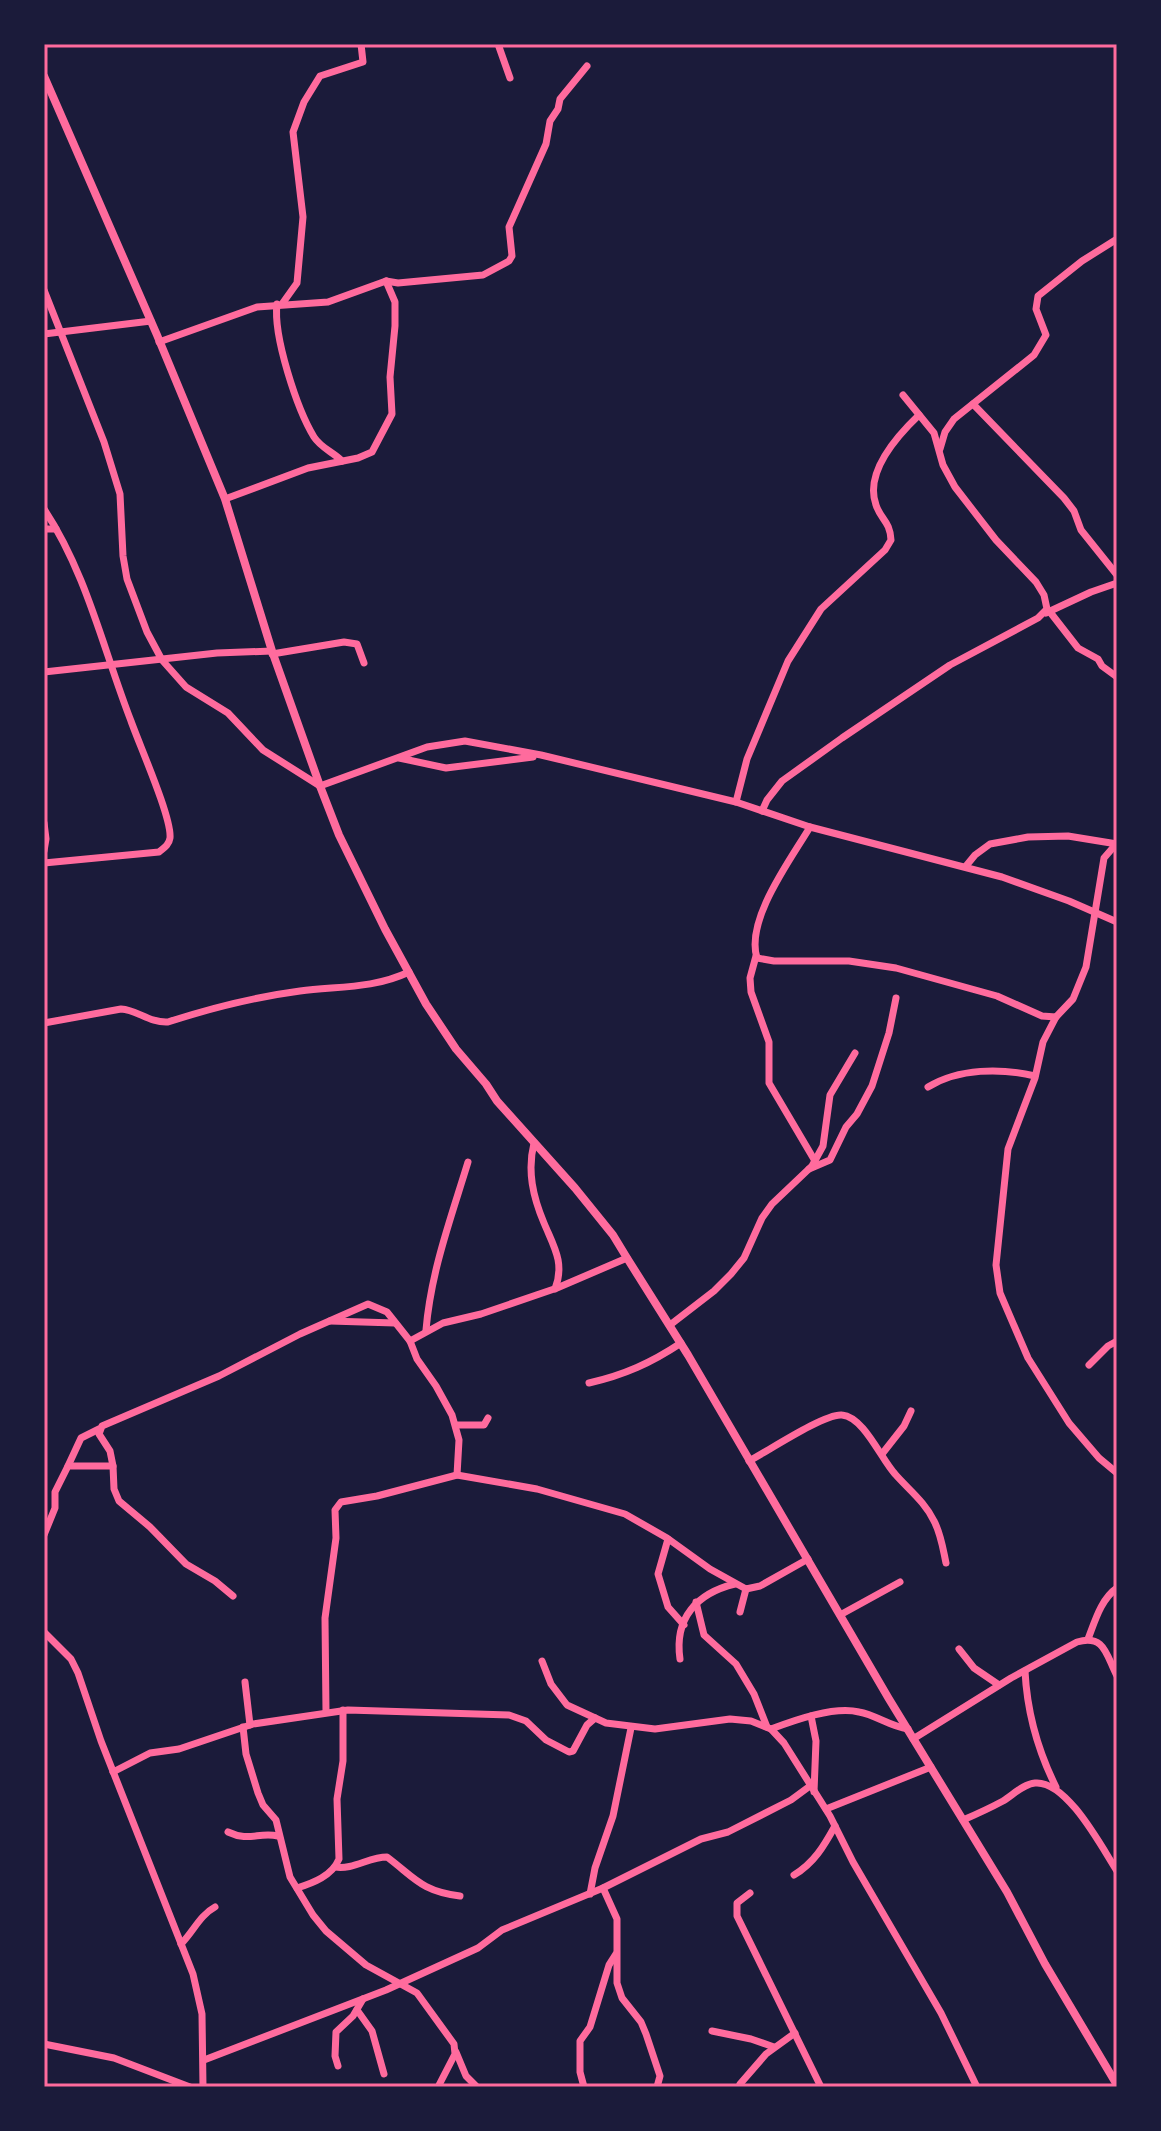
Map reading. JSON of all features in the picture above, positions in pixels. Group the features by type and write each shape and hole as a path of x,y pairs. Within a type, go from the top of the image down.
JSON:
{"street":[{"path":"342,461 321,446 312,434 278,337 279,304 297,283 303,217 295,126 320,76 363,62 361,44"},
{"path":"498,44 510,78"},
{"path":"159,342 246,310 335,300 386,281 398,283 483,275 509,261 512,256 509,227 546,144 550,121 560,99 587,66"},
{"path":"44,76 225,499 272,653 339,835 426,1004 497,1101 613,1235 681,1343 1117,2085"},
{"path":"939,451 945,432 954,419 1034,355 1046,338 1036,309 1038,296 1082,261 1117,239"},
{"path":"225,499 308,468 372,452 391,420 390,377 395,302 386,281"},
{"path":"44,290 104,442 120,494 123,556 132,595 162,660 186,687 228,713 263,750 320,786"},
{"path":"44,334 151,321"},
{"path":"903,395 934,433 946,471 973,511 1041,589 1047,613 1078,648 1098,659 1117,677"},
{"path":"973,404 1064,498 1074,511 1081,530 1117,575"},
{"path":"736,802 747,759 788,661 821,609 885,550 891,540 888,521 875,502 877,476 892,443 919,415"},
{"path":"44,509 90,600 169,828 169,840 159,852 44,863"},
{"path":"44,529 56,529"},
{"path":"762,811 782,781 950,665 1047,613 1117,583"},
{"path":"44,672 217,653 272,653 344,642 357,644 364,663"},
{"path":"320,786 444,743 465,741 541,755 736,802 810,827 966,866 1033,888 1117,922"},
{"path":"397,758 446,768 541,755"},
{"path":"44,823 44,851"},
{"path":"810,827 770,892 761,920 750,978 751,992 769,1042 769,1083 815,1161"},
{"path":"966,866 990,844 1028,837 1068,836 1117,844"},
{"path":"1117,844 1104,858 1086,967 1079,988 1056,1017 1043,1042 1035,1076 1010,1141 1001,1232 996,1250 1000,1293 1028,1358 1053,1401 1083,1440 1117,1473"},
{"path":"756,956 762,960 849,961 896,968 997,996 1042,1016 1056,1017"},
{"path":"44,1023 121,1009 131,1010 156,1023 168,1022 240,1002 290,993 379,984 409,972"},
{"path":"809,1169 830,1160 846,1127 864,1102 889,1033 896,998"},
{"path":"670,1325 731,1274 744,1258 762,1218 772,1204 815,1161 823,1146 830,1095 855,1053"},
{"path":"928,1087 942,1079 967,1073 1035,1076"},
{"path":"534,1143 531,1169 534,1195 560,1264 555,1289"},
{"path":"426,1330 429,1297 442,1239 468,1162"},
{"path":"410,1341 426,1330 555,1289 627,1258"},
{"path":"44,1535 55,1508 55,1492 81,1438 133,1411 239,1367 328,1320 368,1304 378,1307 410,1341 417,1359 436,1386 456,1425 460,1450 457,1475"},
{"path":"328,1320 395,1323"},
{"path":"1089,1365 1117,1341"},
{"path":"589,1383 612,1379 642,1368 681,1343"},
{"path":"882,1454 904,1426 911,1411"},
{"path":"749,1461 822,1420 842,1415 859,1425 893,1472 925,1505 935,1522 946,1563"},
{"path":"456,1425 484,1425 488,1418"},
{"path":"99,1429 100,1438 110,1451 114,1489 119,1501 186,1564 233,1596"},
{"path":"68,1466 113,1466"},
{"path":"326,1712 325,1618 336,1538 335,1510 341,1502 457,1475 575,1498 625,1514 746,1589 760,1586 808,1559"},
{"path":"668,1539 658,1574 668,1607 684,1625"},
{"path":"840,1615 900,1582"},
{"path":"680,1659 679,1642 696,1602 710,1592 735,1584"},
{"path":"1088,1639 1110,1592 1117,1588"},
{"path":"740,1612 746,1589"},
{"path":"696,1602 704,1635 736,1664 769,1728 784,1743 826,1809 853,1862 941,2013 977,2087"},
{"path":"44,1632 74,1664 193,1974 202,2014 203,2087"},
{"path":"913,1739 999,1685 1077,1642 1088,1639 1096,1641 1105,1649 1117,1676"},
{"path":"959,1649 974,1668 999,1685"},
{"path":"542,1661 551,1684 567,1705 606,1723 631,1728 655,1729 730,1719 751,1721 769,1728 811,1716 860,1712 891,1726 908,1729"},
{"path":"1025,1671 1029,1708 1041,1752 1057,1789 1081,1817 1117,1871"},
{"path":"245,1682 246,1754 265,1809 276,1820 287,1868 297,1888 326,1931 366,1965 417,1993 454,2044 466,2076 477,2087"},
{"path":"297,1888 311,1884 335,1867 339,1859 337,1799 343,1761 343,1710"},
{"path":"113,1772 150,1753 179,1749 246,1726 343,1710 509,1715 526,1721 546,1740 569,1752 573,1751 587,1725 595,1718"},
{"path":"811,1716 816,1741 812,1789"},
{"path":"590,1894 600,1851 613,1816 631,1728"},
{"path":"826,1809 931,1767"},
{"path":"963,1820 1005,1800 1022,1787 1036,1783 1057,1789"},
{"path":"204,2060 364,1999 478,1948 502,1930 590,1894 687,1845 728,1832 812,1789"},
{"path":"794,1875 807,1868 835,1826"},
{"path":"228,1832 245,1838 265,1834 278,1836"},
{"path":"335,1867 347,1868 370,1859 387,1857 423,1886 460,1896"},
{"path":"603,1888 617,1919 617,1983 622,1998 641,2022 660,2076 657,2087"},
{"path":"750,1893 737,1903 737,1916 821,2087"},
{"path":"181,1944 195,1930 205,1913 215,1907"},
{"path":"584,2087 580,2072 580,2041 590,2027 609,1965 618,1951"},
{"path":"338,2066 335,2056 336,2032 364,1999"},
{"path":"357,2010 372,2031 384,2074"},
{"path":"712,2031 774,2047"},
{"path":"740,2084 774,2047 795,2033"},
{"path":"44,2044 114,2058 190,2087"},
{"path":"438,2087 455,2050"}]}
